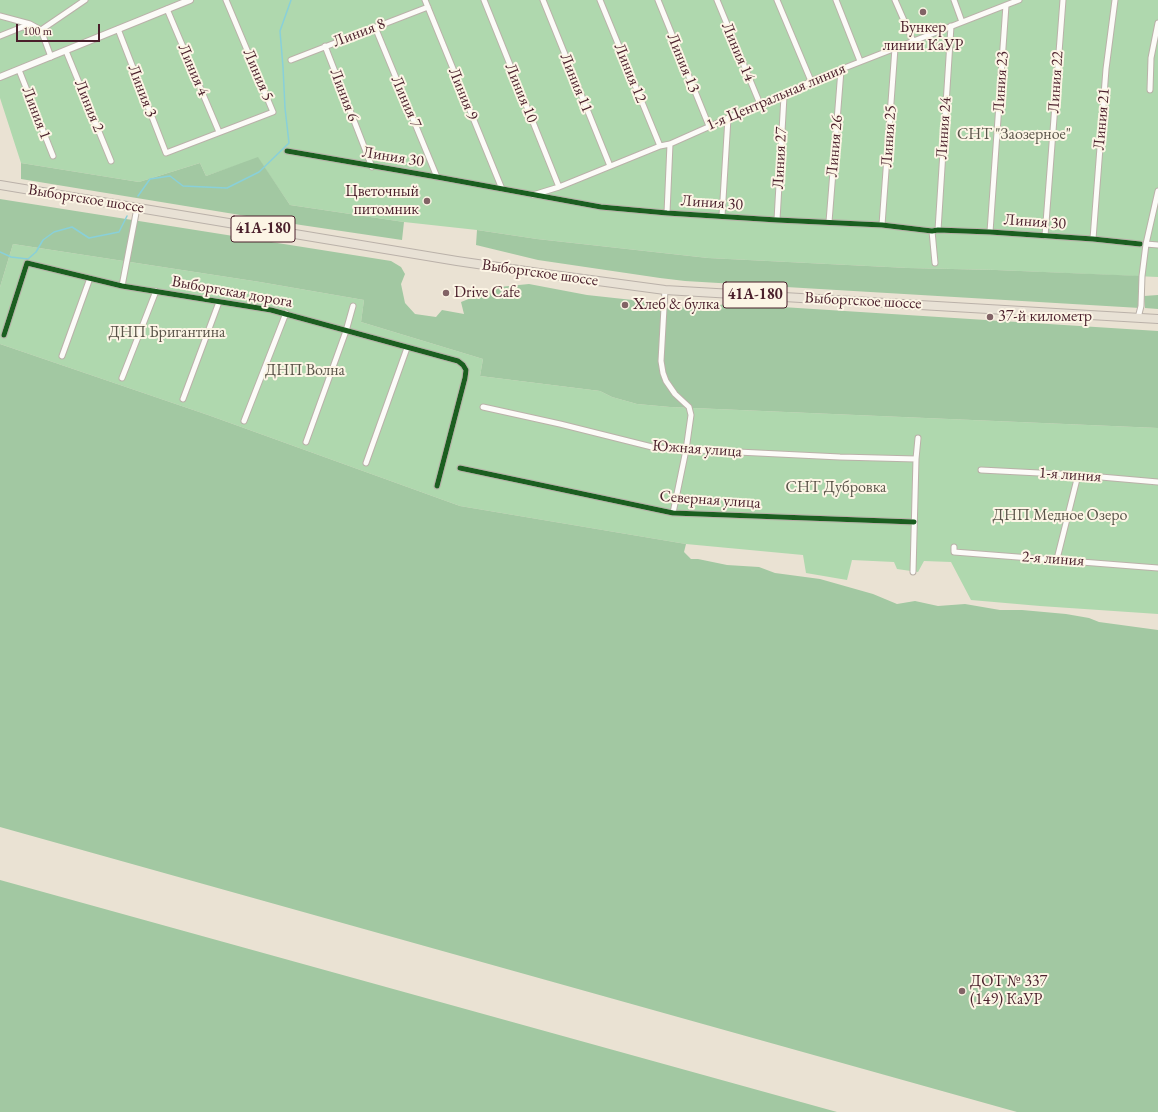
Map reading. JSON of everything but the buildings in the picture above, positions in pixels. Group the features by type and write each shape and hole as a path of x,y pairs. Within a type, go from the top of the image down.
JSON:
{"main road":[{"name":"Выборгское шоссе","path":"0,185 355,244 546,274 665,290 1158,319"}],"street":[{"path":"41,30 85,0"},
{"path":"0,77 190,0"},
{"name":"Линия 5","path":"166,153 273,112 226,0"},
{"name":"Линия 9","path":"425,0 502,189"},
{"name":"Линия 10","path":"484,0 559,187"},
{"name":"Линия 11","path":"543,0 610,166"},
{"name":"Линия 12","path":"600,0 660,146"},
{"name":"Линия 13","path":"658,0 709,126"},
{"name":"Линия 14","path":"717,0 760,104"},
{"path":"777,0 811,81"},
{"path":"836,0 860,61"},
{"path":"895,0 912,41"},
{"path":"954,0 962,22"},
{"name":"1-я Центральная линия","path":"532,195 559,187 660,146 670,144 760,104 784,96 811,81 1017,0"},
{"name":"Линия 22","path":"1045,236 1063,0"},
{"name":"Линия 21","path":"1093,239 1106,69 1115,0"},
{"name":"Линия 23","path":"990,232 1006,5"},
{"name":"Линия 8","path":"290,60 428,6"},
{"name":"Линия 4","path":"167,9 219,132"},
{"path":"0,16 30,24 41,30 51,57"},
{"path":"1150,90 1151,58 1158,23"},
{"path":"0,36 30,24"},
{"name":"Линия 24","path":"935,263 935,230 951,26"},
{"name":"Линия 7","path":"375,27 437,177"},
{"name":"Линия 3","path":"118,29 166,153"},
{"name":"Линия 6","path":"324,46 372,167"},
{"name":"Линия 25","path":"882,225 895,48"},
{"name":"Линия 2","path":"66,51 111,161"},
{"name":"Линия 1","path":"20,70 53,156"},
{"name":"Линия 26","path":"829,222 841,70"},
{"name":"Линия 27","path":"777,220 784,96"},
{"path":"722,216 728,118"},
{"path":"667,213 670,144"},
{"name":"Линия 30","path":"286,151 601,207 667,213 1093,239 1140,244"},
{"path":"1138,318 1141,306 1142,276 1146,244 1158,191"},
{"path":"122,286 137,208"},
{"path":"1146,244 1158,245"},
{"name":"Выборгская дорога","path":"4,335 27,263 122,286 286,313 346,331 458,361 466,370 465,378 437,486"},
{"path":"62,356 90,278"},
{"path":"665,290 661,361 663,373 666,381 675,394 689,407 691,415 686,450 673,513"},
{"path":"122,378 156,291"},
{"path":"183,400 219,302"},
{"path":"306,442 346,331 353,306"},
{"path":"244,421 286,313"},
{"path":"366,463 407,348"},
{"name":"Южная улица","path":"483,407 567,425 656,448 840,457 916,459"},
{"path":"913,572 916,459 918,438"},
{"name":"Северная улица","path":"460,468 673,513 914,522"},
{"name":"1-я линия","path":"981,470 1078,475 1158,482"},
{"path":"1057,559 1078,475"},
{"name":"2-я линия","path":"954,547 954,552 1158,568"}],"green space":[{"name":"СНТ \"Заозерное\"","path":"0,0 1158,0 1158,277 908,268 708,258 537,239 477,230 404,222 290,205 258,158 206,176 200,163 139,182 21,163 0,98"},
{"path":"258,157 290,205 404,222 402,240 21,179 21,163 139,182 200,163 206,176"},
{"path":"0,199 391,261 401,267 405,274 401,284 405,303 415,314 436,317 442,310 464,314 461,302 499,287 529,284 587,295 651,302 658,308 735,304 1158,331 1158,428 670,407 637,404 612,397 600,391 480,376 483,359 361,322 364,300 260,282 13,244 0,287"},
{"path":"477,230 537,239 708,258 908,268 1142,276 1140,308 685,281 538,260 476,245"},
{"path":"13,244 260,282 364,300 361,322 483,359 480,376 600,391 612,397 637,404 670,407 1158,428 1158,614 971,600 951,562 924,561 918,572 897,569 894,562 852,560 847,580 806,573 803,555 686,544 460,506 208,415 0,344 0,287"},
{"path":"1158,295 1158,309 1145,308 1144,296"},
{"path":"0,344 208,415 460,506 686,544 684,552 691,559 727,565 759,567 775,573 820,579 873,594 897,604 915,601 938,606 965,604 1000,610 1022,610 1066,614 1089,618 1099,622 1158,630 1158,1112 1017,1112 0,827"},
{"path":"0,880 837,1112 0,1112"}],"waterway":[{"path":"138,196 150,179 170,176 183,186 227,188 259,172 289,143 280,31 291,0"},
{"path":"0,252 11,257 28,259 36,252 43,240 54,232 72,227 89,238 119,232 127,216"}],"cycle path":[{"path":"287,151 601,207 667,213 882,225 932,231 990,232 1093,239 1140,244"},
{"path":"4,335 27,263 122,286 271,310 458,361 466,370 465,378 437,486"},
{"path":"460,468 673,513 914,522"}],"place":[{"name":"Бункер линии КаУР","path":"923,12"},
{"name":"Цветочный питомник","path":"427,201"},
{"name":"Drive Cafe","path":"446,293"},
{"name":"Хлеб & булка","path":"625,305"},
{"name":"37-й километр","path":"990,317"},
{"name":"ДОТ № 337 (149) КаУР","path":"962,991"}],"park label":[{"name":"ДНП Бригантина","path":"167,333"},
{"name":"ДНП Волна","path":"305,371"},
{"name":"СНТ Дубровка","path":"836,488"},
{"name":"ДНП Медное Озеро","path":"1060,516"}]}
